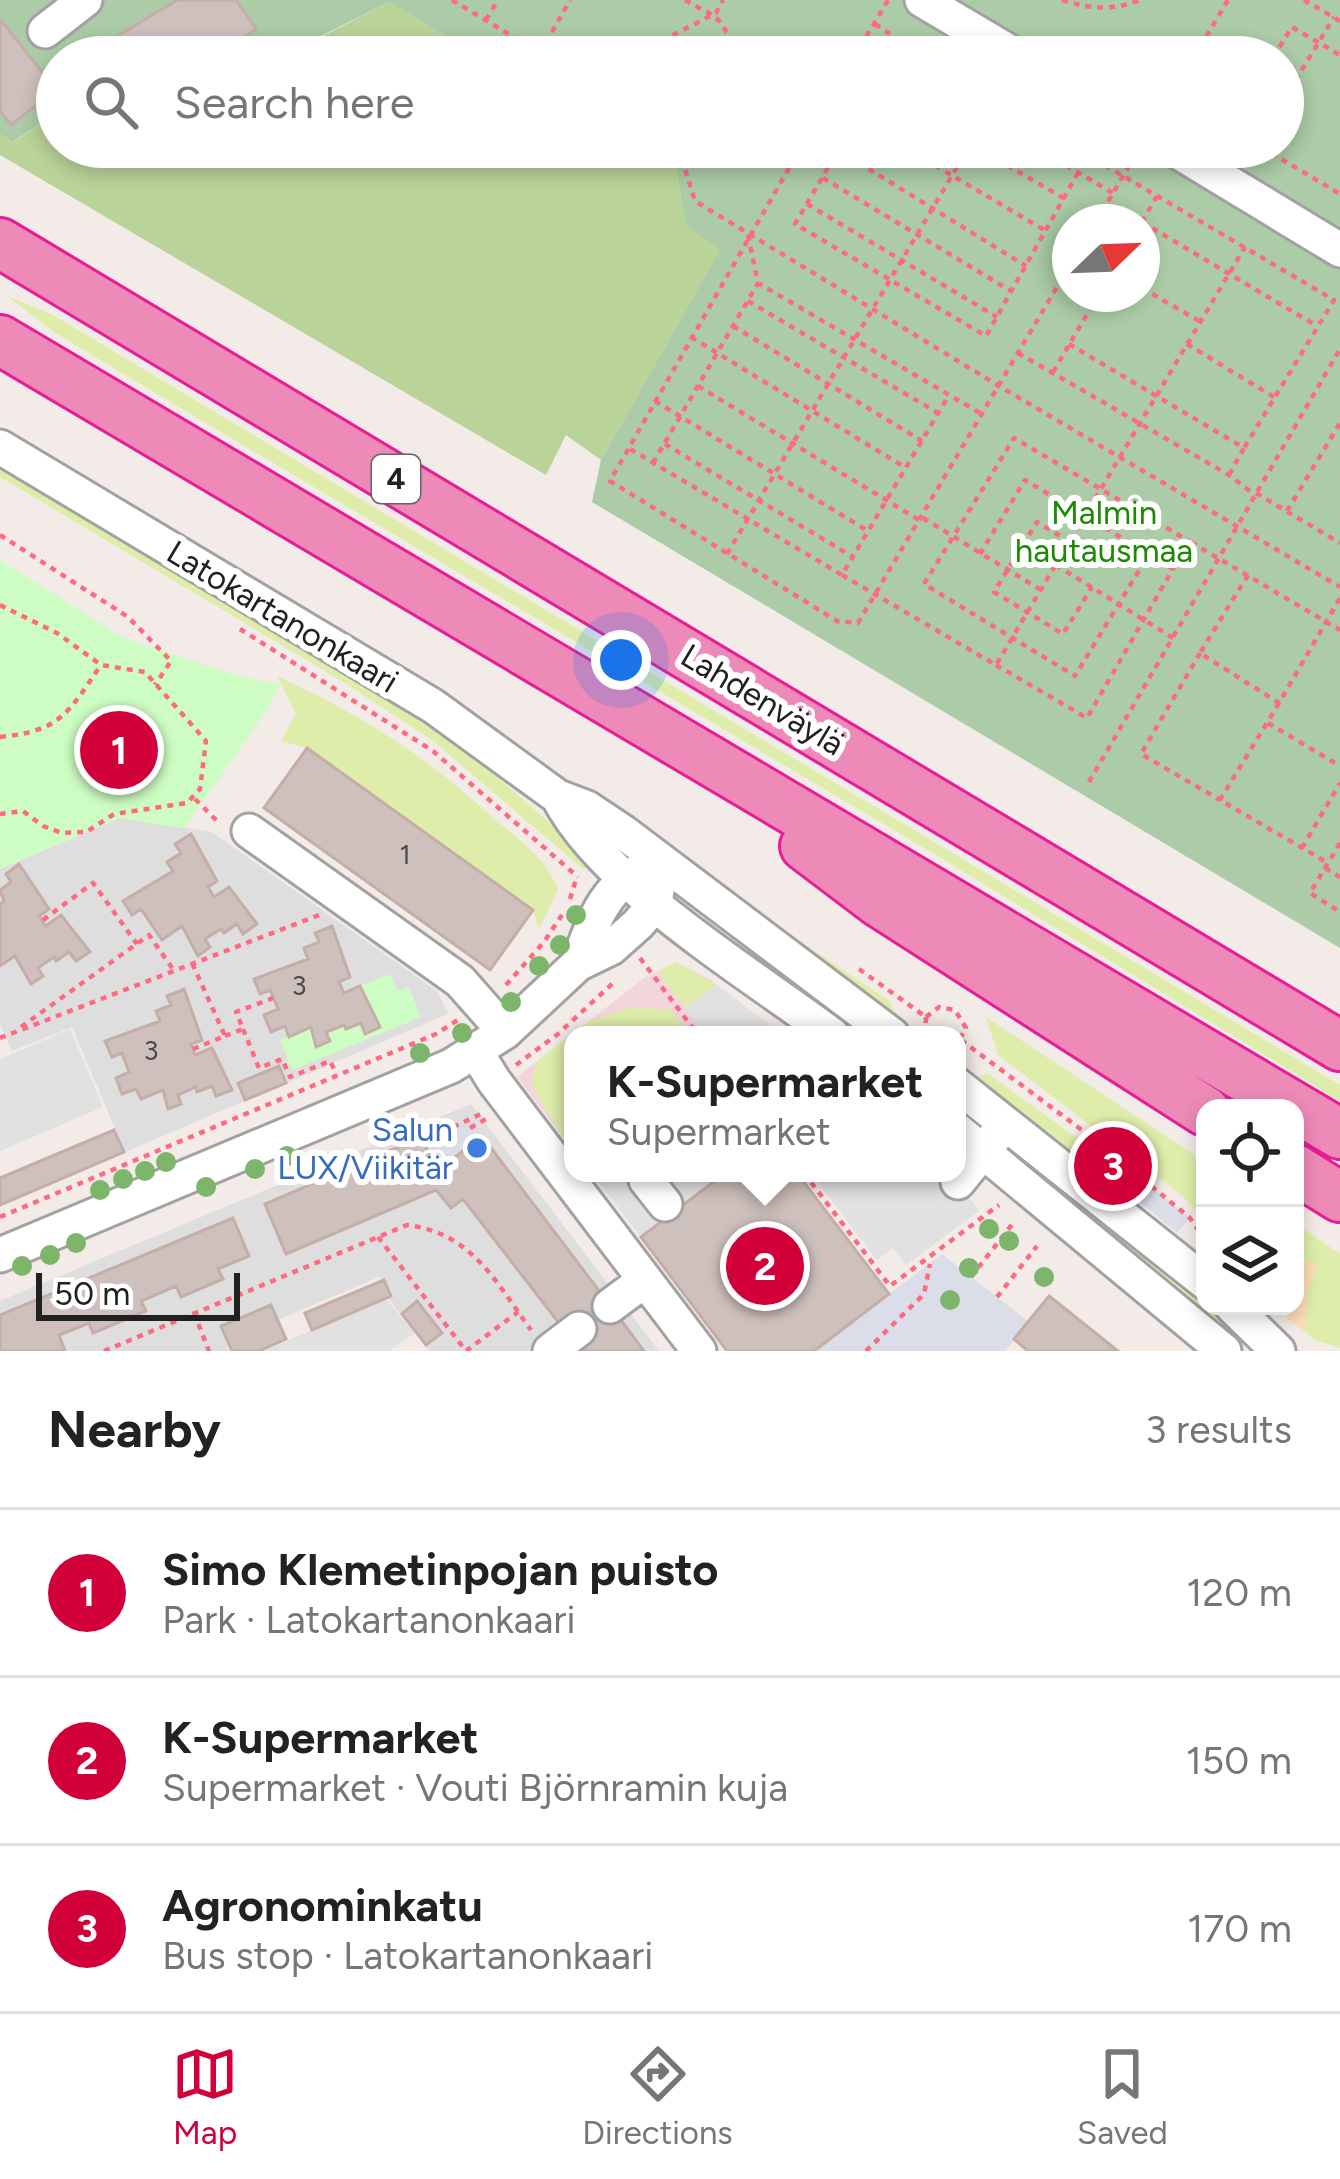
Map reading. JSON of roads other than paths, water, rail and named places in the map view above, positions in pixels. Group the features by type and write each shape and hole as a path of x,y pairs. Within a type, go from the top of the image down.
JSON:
{"highway":[{"name":"Lahdenväylä","path":"0,242 1340,1046"},
{"path":"0,340 1340,1134"},
{"path":"643,724 879,902 1196,1105"},
{"path":"1304,1174 1340,1197"}],"street":[{"path":"45,31 85,0"},
{"path":"922,0 983,36"},
{"path":"1205,168 1340,250"},
{"name":"Latokartanonkaari","path":"0,447 433,706 558,797 587,808 880,1026"},
{"name":"Latokartanonkaari","path":"558,797 574,828 625,877 796,1024"},
{"path":"249,831 460,980 505,1032"},
{"path":"0,1255 476,1052 505,1032 578,964 611,948 656,904 661,862 625,877 589,931 578,964"},
{"path":"476,1052 564,1173"},
{"path":"966,1092 1196,1275"},
{"path":"966,1174 1005,1122"},
{"path":"966,1137 1224,1351"},
{"path":"571,1182 699,1351"},
{"path":"610,1306 645,1280"},
{"path":"1241,1315 1278,1351"},
{"path":"541,1341 579,1329"}],"place":[{"name":"Simo Klemetinpojan puisto","path":"119,750"},
{"name":"Salun LUX/Viikitär","path":"477,1148"},
{"name":"Agronominkatu","path":"1113,1166"},
{"name":"K-Supermarket","path":"765,1266"}],"park label":[{"name":"Malmin hautausmaa","path":"1104,531"}]}
